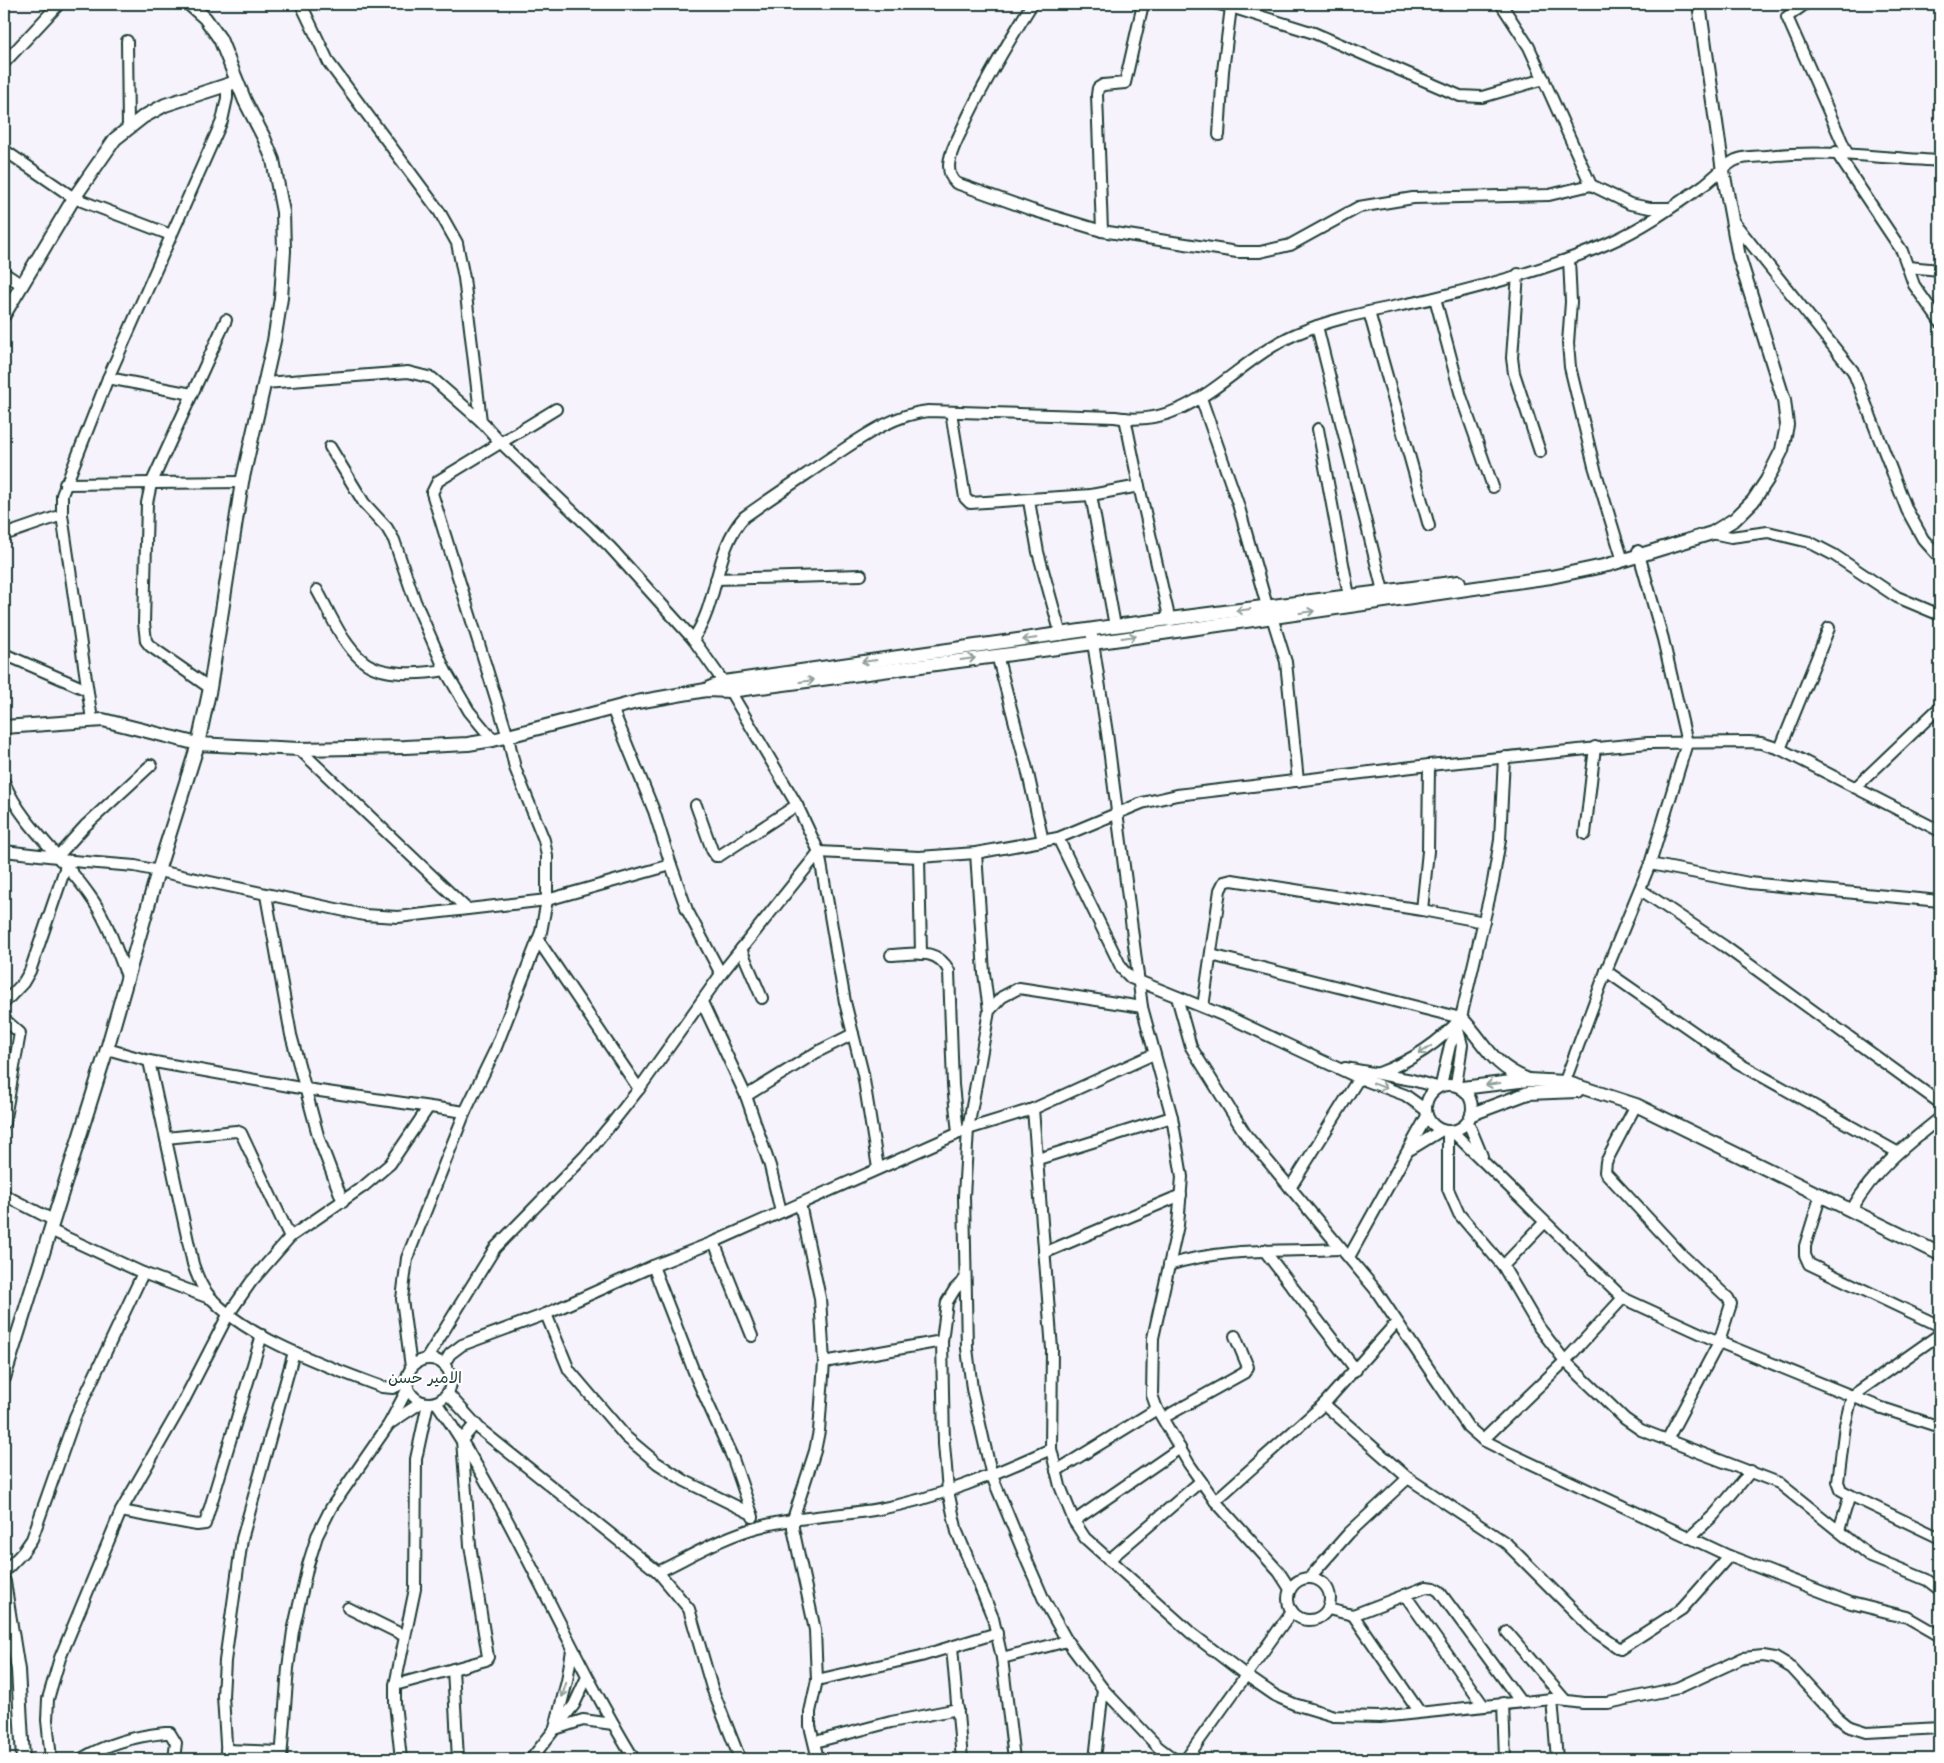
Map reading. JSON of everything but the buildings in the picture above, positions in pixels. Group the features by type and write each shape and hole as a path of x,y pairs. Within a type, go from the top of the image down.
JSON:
{"street":[{"path":"4,63 59,4"},
{"path":"4,1378 107,1049 158,871 198,744 210,688 242,482 265,383 281,298 284,251 283,212 272,160 264,138 232,83 220,38 205,18 189,4"},
{"path":"301,4 329,63 439,211 457,242 464,278 482,420"},
{"path":"1032,4 994,66 970,113 951,153 949,174 952,179 961,185 1032,210 1102,231 1236,252 1260,252 1290,245 1359,207 1413,198 1549,195 1591,185 1630,204 1650,208 1672,208"},
{"path":"1102,231 1098,88 1103,85 1125,83 1143,4"},
{"path":"1218,4 1314,33 1460,96 1482,97 1544,79"},
{"path":"1501,4 1529,47 1591,185"},
{"path":"727,686 996,655 1092,636 1384,596 1550,577 1712,533 1735,519 1758,495 1782,450 1787,425 1784,400 1743,273 1723,171 1699,4"},
{"path":"1804,4 1787,17 1841,153 1902,251 1914,285 1940,322"},
{"path":"1219,135 1223,71 1231,7"},
{"path":"126,41 128,127"},
{"path":"4,315 101,156 128,127 165,105 232,83"},
{"path":"92,720 62,516 61,504 65,484 108,378 222,121 232,83"},
{"path":"4,150 74,198 171,235"},
{"path":"693,639 704,623 716,579 735,528 753,511 882,426 912,414 951,412 1149,419 1168,414 1201,398 1280,342 1317,326 1369,312 1435,298 1518,274 1569,259 1618,238 1672,208 1736,160 1795,152 1841,153 1940,161"},
{"path":"1732,220 1853,371 1907,510 1923,538 1940,558"},
{"path":"1569,259 1571,302 1568,343 1570,367 1594,466 1622,558"},
{"path":"1908,268 1940,270"},
{"path":"4,273 22,285"},
{"path":"1518,274 1512,358 1514,373 1540,452"},
{"path":"1435,298 1461,396 1493,488"},
{"path":"1369,312 1429,526"},
{"path":"210,688 150,646 146,641 144,623 147,503 151,484 226,320"},
{"path":"1317,326 1384,596"},
{"path":"265,383 408,372 420,374 441,384 482,420 500,442 610,547 693,639 727,686 797,805 819,852 853,1034 863,1074 878,1168"},
{"path":"108,378 192,394"},
{"path":"1201,398 1238,504 1286,662 1298,781"},
{"path":"294,1352 242,1539 225,1661 223,1696 227,1755 280,1755 293,1631 308,1565 317,1536 344,1486 389,1424 407,1384 412,1367 403,1321 403,1277 407,1258 466,1112 495,1050 538,940 547,900 547,856 544,840 515,768 508,738 432,493 438,481 556,409"},
{"path":"951,412 967,502 1029,500 1091,494 1139,486"},
{"path":"1125,418 1170,621"},
{"path":"1318,429 1349,596"},
{"path":"330,447 364,503 382,521 394,540 415,601 445,670 469,710 493,740"},
{"path":"65,484 242,482"},
{"path":"1091,494 1115,626"},
{"path":"1029,500 1038,552 1061,635"},
{"path":"4,534 62,516"},
{"path":"1712,533 1731,537 1768,532 1809,542 1834,555 1897,597 1940,615"},
{"path":"1564,1086 1606,971 1641,890 1686,743 1642,552"},
{"path":"716,579 861,575"},
{"path":"317,590 345,640 366,664 393,671 423,674 445,670"},
{"path":"4,727 92,720 112,721 198,744 299,749 405,748 468,744 508,738 612,708 727,686 1061,635 1092,636 1115,626 1270,612 1349,596 1384,596"},
{"path":"1780,749 1829,628"},
{"path":"1092,636 1118,812 1142,1007 1172,1117 1182,1176 1178,1225 1153,1338 1151,1382 1160,1413 1201,1481 1216,1501 1279,1572 1290,1589"},
{"path":"4,654 87,690"},
{"path":"996,655 1023,751 1043,841"},
{"path":"612,708 654,811 685,905 721,974"},
{"path":"1856,787 1940,708"},
{"path":"819,852 919,857 976,853 1058,838 1142,803 1177,795 1429,765 1648,743 1761,743 1780,749 1940,831"},
{"path":"1585,834 1595,747"},
{"path":"299,749 467,909"},
{"path":"1349,1257 1410,1150 1426,1113 1428,1097 1439,1086 1452,1039 1460,1024 1484,922 1500,840 1504,757"},
{"path":"4,1002 23,984 30,971 61,861 85,826 151,764"},
{"path":"1422,910 1428,851 1429,765"},
{"path":"4,782 26,821 96,905 127,976"},
{"path":"696,806 712,850 716,856 719,856 797,805"},
{"path":"1058,838 1122,969 1140,983 1203,1007 1270,1036 1335,1068 1405,1095 1426,1113 1430,1122 1447,1131 1483,1159 1544,1223 1623,1298 1719,1342 1852,1396 1940,1427"},
{"path":"4,851 61,861 135,866 266,895 383,917 398,918 547,900 671,865"},
{"path":"427,1358 495,1248 584,1156 639,1089 721,974 819,852"},
{"path":"963,1131 989,1011 984,973 976,853"},
{"path":"919,857 922,954"},
{"path":"1650,864 1749,882 1940,901"},
{"path":"1203,1007 1220,890 1224,882 1232,880 1422,910 1484,922"},
{"path":"1641,890 1724,946 1940,1103"},
{"path":"266,895 281,986 306,1089 319,1139 343,1202"},
{"path":"538,940 639,1089"},
{"path":"741,949 762,998"},
{"path":"891,955 922,954 937,956 944,960 949,971 953,1085 963,1131 964,1280 967,1348 972,1389 992,1476 1044,1600 1067,1641 1103,1689 1158,1747 1174,1759"},
{"path":"1210,955 1460,1024 1503,1067 1528,1080"},
{"path":"1606,971 1738,1062 1897,1152"},
{"path":"989,1011 1002,997 1019,988 1142,1007"},
{"path":"1177,997 1188,1040 1196,1056 1246,1135 1375,1289 1455,1412 1483,1440 1728,1556 1851,1603 1907,1617 1940,1636"},
{"path":"702,1002 746,1096 770,1166 782,1212"},
{"path":"4,1019 20,1033 4,1123"},
{"path":"1378,1073 1424,1051 1460,1024"},
{"path":"1460,1024 1462,1045 1459,1086 1471,1099 1470,1118 1483,1159"},
{"path":"746,1096 817,1052 853,1034"},
{"path":"107,1049 149,1061 306,1089 466,1112"},
{"path":"444,1364 450,1354 462,1346 546,1314 653,1266 714,1242 963,1131 1033,1109 1154,1054"},
{"path":"149,1061 193,1264 204,1290 228,1315 294,1352 382,1387 393,1388 407,1384"},
{"path":"1335,1068 1378,1073 1439,1086 1528,1080 1592,1092 1636,1106 1852,1209 1940,1254"},
{"path":"1290,1188 1359,1078"},
{"path":"1410,1150 1470,1118 1528,1093 1564,1086"},
{"path":"1636,1106 1604,1169 1682,1255 1730,1301 1731,1306 1719,1342 1667,1440"},
{"path":"51,1759 47,1720 52,1681 121,1511 180,1408 228,1315 251,1282 290,1237 343,1202 390,1164 428,1108"},
{"path":"1033,1109 1052,1349 1051,1448 1056,1471 1074,1521 1085,1538 1191,1633 1276,1696 1294,1704 1334,1716 1380,1717 1552,1699 1598,1704 1678,1688 1742,1658 1764,1656 1775,1658 1792,1668 1836,1717 1848,1726 1867,1732 1940,1728"},
{"path":"1038,1159 1172,1117"},
{"path":"1852,1209 1867,1185 1897,1152 1940,1118"},
{"path":"166,1138 236,1131 241,1133 290,1237"},
{"path":"1447,1131 1447,1178 1450,1196 1469,1227 1503,1266 1538,1326 1565,1361 1625,1419 1641,1430 1768,1477 1790,1490 1871,1557 1927,1580 1940,1590"},
{"path":"1044,1253 1181,1194"},
{"path":"1821,1194 1805,1246 1805,1255 1810,1264 1940,1326"},
{"path":"4,1195 52,1225 143,1273 213,1299"},
{"path":"800,1204 820,1298 824,1362 820,1431 793,1520 794,1538 816,1630 817,1680 810,1712 810,1726 818,1759"},
{"path":"1503,1266 1544,1223"},
{"path":"714,1242 752,1336"},
{"path":"1169,1265 1209,1255 1264,1250 1340,1248"},
{"path":"1264,1250 1356,1370"},
{"path":"653,1266 696,1377 733,1459 758,1527"},
{"path":"4,1572 24,1552 32,1539 75,1417 143,1273"},
{"path":"964,1280 955,1289 947,1302 942,1341 944,1444 948,1491 957,1532 993,1618 997,1634 1002,1658 1014,1759"},
{"path":"1483,1440 1565,1361 1623,1298"},
{"path":"546,1314 569,1370 626,1437 657,1463 685,1481 752,1514"},
{"path":"1216,1501 1324,1404 1396,1323"},
{"path":"1940,1334 1852,1396 1845,1425 1838,1482 1841,1490 1850,1495 1940,1538"},
{"path":"121,1511 197,1525 205,1524 262,1335"},
{"path":"1056,1471 1160,1413 1244,1373 1248,1367 1235,1336"},
{"path":"824,1362 942,1341"},
{"path":"389,1424 448,1394 452,1381 451,1374 444,1364 427,1358 418,1361 412,1367"},
{"path":"407,1384 411,1394 429,1403 462,1440 521,1547 572,1650 612,1724 634,1759"},
{"path":"448,1394 475,1424 658,1572 689,1609 712,1688 740,1759"},
{"path":"401,1759 395,1685 415,1589 416,1459 429,1403"},
{"path":"1324,1404 1408,1478 1506,1543 1586,1623 1620,1649 1682,1608 1728,1556"},
{"path":"395,1685 486,1660 488,1655 470,1545 462,1440 475,1424"},
{"path":"658,1572 758,1527 793,1520 880,1509 916,1501 992,1476 1051,1448"},
{"path":"1074,1521 1180,1448"},
{"path":"1689,1538 1714,1514 1751,1471"},
{"path":"1310,1577 1349,1533 1408,1478"},
{"path":"1109,1560 1201,1481"},
{"path":"1839,1530 1850,1495"},
{"path":"1310,1577 1320,1580 1328,1588 1330,1598 1328,1609 1320,1617 1310,1620 1300,1618 1292,1611 1288,1600 1290,1589 1298,1580 1310,1577"},
{"path":"4,1582 18,1670 23,1759"},
{"path":"1328,1609 1353,1615 1431,1587 1440,1591 1520,1701"},
{"path":"1405,1595 1483,1705"},
{"path":"348,1608 405,1636"},
{"path":"1186,1759 1292,1611"},
{"path":"1353,1615 1419,1712"},
{"path":"1507,1632 1564,1700"},
{"path":"817,1680 997,1634"},
{"path":"1002,1658 1067,1641"},
{"path":"952,1647 962,1759"},
{"path":"554,1729 567,1681 572,1650"},
{"path":"453,1669 458,1759"},
{"path":"531,1759 574,1705 587,1677"},
{"path":"1094,1759 1103,1689"},
{"path":"1552,1699 1557,1759"},
{"path":"1503,1703 1505,1759"},
{"path":"814,1742 891,1722 958,1709"},
{"path":"554,1729 583,1720 612,1724"},
{"path":"81,1759 103,1747 122,1740 165,1733 170,1733 176,1743 174,1759"}],"district":[{"name":"الامير حسن","path":"425,1377"}]}
